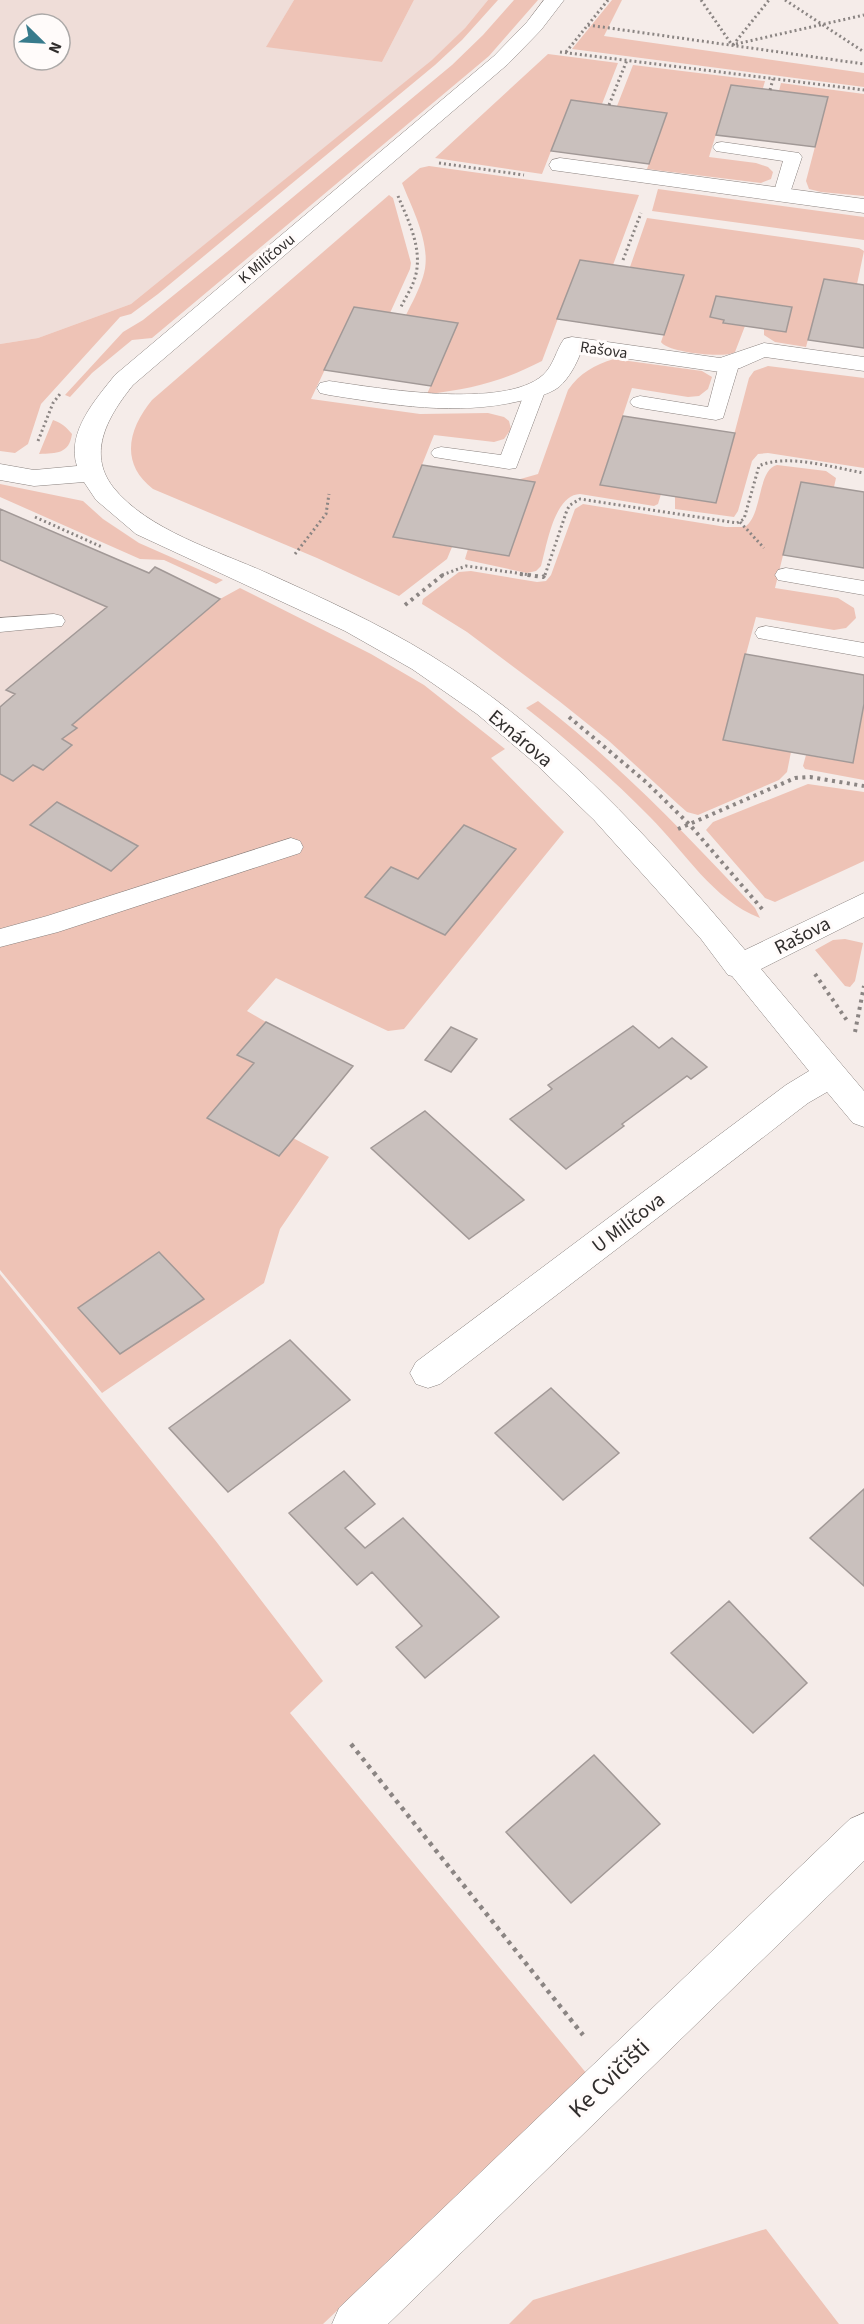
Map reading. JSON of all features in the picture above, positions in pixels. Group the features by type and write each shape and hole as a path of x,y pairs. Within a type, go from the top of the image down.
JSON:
{"street":[{"name":"K Milíčovu","path":"93,473 87,453 89,432 109,397 124,380 501,60 534,26 554,0"},
{"path":"560,165 864,206"},
{"name":"Rašova","path":"329,388 437,403 504,398 536,389 551,381 565,364 572,344 729,365"},
{"path":"729,365 764,350 864,364"},
{"path":"0,472 46,478 93,473"},
{"name":"Exnárova","path":"93,473 106,495 123,513 145,528 376,635 465,692 564,773 630,838 864,1114"},
{"name":"Rašova","path":"739,967 864,904"},
{"name":"U Milíčova","path":"428,1373 797,1094 830,1074"},
{"name":"Ke Cvičišti","path":"355,2324 864,1833"}],"lane":[{"path":"722,147 793,157 782,195"},
{"path":"640,402 716,414 729,365"},
{"path":"441,453 509,463 536,389"},
{"path":"786,575 864,588"},
{"path":"0,625 54,621"},
{"path":"766,633 864,650"},
{"path":"0,938 49,925 291,847"}],"path":[{"path":"608,0 566,52 864,90"},
{"path":"701,0 732,45"},
{"path":"732,45 769,0"},
{"path":"785,0 864,52"},
{"path":"732,45 864,15"},
{"path":"588,25 864,64"},
{"path":"609,105 627,60"},
{"path":"770,90 773,79"},
{"path":"432,162 554,179 560,165"},
{"path":"398,194 416,242 417,260 416,276 400,309"},
{"path":"624,260 641,213"},
{"path":"405,605 446,571 455,567 466,566 543,578 567,510 579,499 737,523 744,519 759,466 767,461 782,461 864,473"},
{"path":"294,555 326,514 329,494"},
{"path":"690,825 795,778 810,777 864,786"},
{"path":"855,1032 864,986"},
{"path":"351,1744 614,2073"}],"shaded area":[{"path":"0,0 294,0 267,46 382,62 414,0 488,0 465,28 433,60 131,304 38,338 0,344"},
{"path":"294,0 414,0 382,62 266,47"},
{"path":"488,0 498,0 462,40 435,65 158,294 131,314 120,317 41,404 28,444 15,453 0,451 0,344 38,338 131,304 432,60 465,28"},
{"path":"514,0 538,0 489,56 152,338 132,340 92,373 70,397 65,395 123,332 143,320 227,252 452,65"},
{"path":"612,0 622,0 604,36 864,73 864,87 572,49"},
{"path":"548,54 618,63 602,104 571,100 542,174 435,158"},
{"path":"633,65 765,81 763,88 731,85 709,157 756,163 768,167 773,172 771,179 761,183 647,169 667,113 617,106"},
{"path":"781,83 864,94 864,196 809,189 806,181 828,97 779,91"},
{"path":"429,166 639,195 613,265 580,260 542,361 487,383 427,394 458,323 406,315 423,277 425,254 424,241 402,183 420,168"},
{"path":"658,189 864,217 864,240 652,211"},
{"path":"389,195 393,198 411,263 410,269 390,313 354,308 311,399 420,414 488,413 504,417 509,421 511,429 504,439 494,442 434,435 393,537 452,547 447,559 399,596 317,558 153,489 142,479 135,468 131,445 138,422 152,400"},
{"path":"647,218 859,248 864,251 857,284 824,279 806,347 775,342 764,335 764,329 786,332 792,307 716,296 710,317 724,320 723,323 745,326 735,352 709,355 673,349 661,342 684,275 630,267"},
{"path":"614,359 702,371 712,377 708,389 699,396 688,397 632,388 600,484 661,494 658,504 654,506 580,494 571,497 564,503 553,522 541,566 536,571 527,573 465,559 468,549 509,556 535,483 517,480 538,474 568,390 588,370"},
{"path":"768,366 864,378 864,468 768,453 758,454 752,461 738,511 734,517 675,509 675,496 716,503 749,378 754,371"},
{"path":"53,420 59,422 72,434 70,441 61,451 39,454"},
{"path":"777,465 826,471 836,478 834,487 801,482 775,588 838,598 854,608 856,618 846,628 834,630 756,617 723,740 791,752 787,772 779,780 698,815 687,812 609,741 559,701 467,632 422,604 423,599 459,572 471,571 537,582 546,581 551,575 575,509 583,504 726,527 745,527 755,513 766,475"},
{"path":"0,484 83,501 103,519 139,543 223,580 216,584 164,560 140,559 0,497"},
{"path":"0,509 148,573 155,567 220,599 72,725 72,746 43,770 33,765 13,781 0,774"},
{"path":"240,588 371,654 424,685 505,749 491,758 564,832 404,1029 388,1031 276,978 247,1011 266,1022 238,1054 254,1063 207,1118 279,1155 293,1138 329,1157 280,1229 264,1283 102,1393 0,1270 0,774 33,765 43,770 72,746 62,739 76,728 72,725 220,599","holes":["57,802 137,846 31,825","464,825 516,849 445,934 365,897 391,867 418,879"]},
{"path":"538,701 596,749 651,800 755,908 760,918 728,900 621,788 526,708"},
{"path":"864,704 864,780 805,769 803,766 806,755 853,763"},
{"path":"808,784 864,792 864,861 775,902 765,898 706,830 713,822"},
{"path":"845,939 863,943 855,981 850,987 845,986 815,950 833,940"},
{"path":"0,1274 215,1540 323,1681 290,1713 587,2074 323,2324 0,2324"},
{"path":"766,2229 839,2324 509,2324 533,2300"}],"building":[{"path":"731,85 828,97 815,147 716,135"},
{"path":"571,100 667,113 649,164 551,151"},
{"path":"580,260 684,275 664,335 557,319"},
{"path":"824,279 864,285 864,348 808,340"},
{"path":"716,296 792,307 786,332 723,323 724,320 710,317"},
{"path":"354,307 458,323 431,386 324,370"},
{"path":"623,416 735,433 716,503 600,485"},
{"path":"422,465 535,482 509,556 393,537"},
{"path":"801,482 864,492 864,568 783,555"},
{"path":"0,509 149,573 155,567 220,599 72,725 77,728 62,739 72,745 43,770 33,765 13,781 0,774 0,707 15,694 6,690 107,607 0,560"},
{"path":"745,654 864,675 864,704 853,763 723,740"},
{"path":"57,802 138,846 111,871 30,825"},
{"path":"464,825 516,849 445,935 365,897 391,867 418,879"},
{"path":"266,1022 353,1066 279,1156 207,1118 254,1063 237,1055"},
{"path":"633,1026 659,1048 672,1038 707,1067 691,1079 687,1076 566,1169 510,1119 552,1089 548,1085"},
{"path":"451,1027 477,1039 451,1072 425,1060"},
{"path":"425,1111 524,1200 469,1239 371,1148"},
{"path":"159,1252 204,1299 120,1354 78,1308"},
{"path":"290,1340 350,1400 228,1492 169,1428"},
{"path":"551,1388 619,1453 563,1500 495,1433"},
{"path":"344,1471 375,1504 345,1528 365,1548 403,1518 499,1617 425,1678 396,1647 422,1626 372,1572 357,1585 289,1513"},
{"path":"864,1489 864,1586 810,1538"},
{"path":"729,1601 807,1683 753,1733 671,1653"},
{"path":"594,1755 660,1824 571,1903 506,1832"}]}
